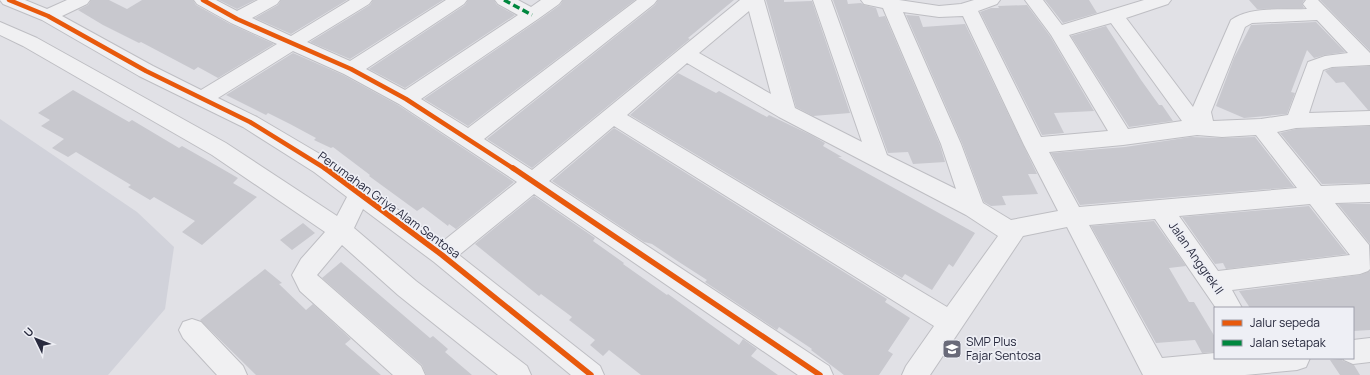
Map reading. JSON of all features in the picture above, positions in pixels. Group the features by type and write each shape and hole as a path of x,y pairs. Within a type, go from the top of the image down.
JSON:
{"street":[{"path":"30,42 54,19 81,0"},
{"path":"203,0 237,19 350,69 406,99 469,139 820,375"},
{"path":"237,19 271,0"},
{"path":"201,99 294,44 307,33 363,0"},
{"path":"350,69 458,0"},
{"path":"504,0 532,16"},
{"path":"406,99 532,16 553,0"},
{"path":"469,139 648,0"},
{"path":"442,255 613,116 751,0"},
{"path":"755,0 786,112"},
{"path":"822,0 879,160"},
{"path":"870,0 928,10 946,11 991,0"},
{"path":"1034,0 1058,32 1123,137"},
{"path":"1058,32 1115,16 1162,0"},
{"path":"1244,0 1260,17"},
{"path":"1308,0 1367,59"},
{"path":"0,23 17,3"},
{"name":"Perumahan Griya Alam Sentosa","path":"17,3 54,19 146,71 250,122 322,166 442,255 591,375"},
{"path":"890,3 951,144 974,209"},
{"path":"962,6 1156,373 1263,365 1292,359"},
{"path":"1201,127 1200,112 1237,24 1244,18 1322,14"},
{"path":"1115,16 1201,127"},
{"path":"0,28 30,42 219,149 341,230 407,288 518,375"},
{"path":"686,54 786,112 974,209 1012,233"},
{"path":"1296,121 1315,67 1318,64 1367,59"},
{"path":"613,116 951,324"},
{"path":"1035,144 1123,137 1201,127 1222,129 1261,127 1296,121 1370,118"},
{"path":"1212,282 1360,264 1363,260 1361,252 1261,127"},
{"path":"360,193 341,230 309,266 304,275 309,284 412,375"},
{"path":"915,375 1012,233 1020,226 1074,217 1315,195 1370,193"},
{"name":"Jalan Anggrek II","path":"1161,209 1229,307"},
{"path":"192,330 224,372"},
{"path":"1354,352 1370,350"}],"shaded area":[{"path":"0,119 137,212 174,247 165,309 108,375 0,375"}],"building":[{"path":"91,0 109,0 127,9 142,0 193,0 196,5 230,24 274,44 218,78 198,67 194,70 141,42 139,43 103,25 78,10 88,5"},
{"path":"219,0 255,0 237,9"},
{"path":"281,0 347,0 291,34 255,18 278,5"},
{"path":"373,0 443,0 350,59 310,42 370,5"},
{"path":"468,0 494,0 497,5 515,15 405,88 369,69 465,5"},
{"path":"563,0 635,0 468,126 424,99 539,20 560,5"},
{"path":"658,0 734,0 688,38 690,39 532,168 487,139 655,5"},
{"path":"766,0 784,0 784,2 812,1 850,113 813,116 796,107"},
{"path":"833,0 847,0 848,4 861,3 876,8 879,17 885,16 940,145 945,162 913,164 908,152 888,153"},
{"path":"1045,0 1089,0 1097,13 1063,23"},
{"path":"1249,0 1304,0 1302,4 1304,8 1257,9"},
{"path":"1320,0 1370,0 1370,51"},
{"path":"1027,5 1050,36 1094,111 1054,113 1064,133 1042,135 980,12 991,8 999,8 998,6"},
{"path":"906,15 919,16 923,27 965,24 1037,174 1028,174 1038,194 1002,196 1006,205 991,206 984,202 962,143"},
{"path":"1316,22 1345,52 1314,58 1307,50 1291,92 1295,93 1287,114 1244,118 1216,106 1234,58 1251,25"},
{"path":"1106,26 1141,80 1173,121 1129,127 1071,36"},
{"path":"293,53 343,75 398,105 514,182 456,229 449,224 448,226 423,207 417,211 369,176 370,175 333,147 331,148 314,140 316,138 268,113 266,115 226,95"},
{"path":"1370,66 1370,110 1368,110 1344,82 1336,83 1325,71 1332,68"},
{"path":"678,73 716,93 719,91 767,117 769,115 811,135 825,143 823,146 842,157 838,157 975,233 953,267 949,264 932,290 905,274 902,278 630,115"},
{"path":"73,90 129,122 132,120 179,148 182,146 238,178 233,183 257,197 202,245 182,232 195,221 154,197 150,200 128,187 131,185 76,152 68,157 52,148 64,139 41,126 50,120 38,113"},
{"path":"1370,126 1370,183 1322,184 1280,133 1296,129"},
{"path":"614,128 887,299 885,302 910,318 888,351 893,354 879,375 844,375 811,350 812,349 779,327 777,330 705,282 707,280 652,244 644,242 552,181"},
{"path":"1191,137 1255,137 1294,187 1080,205 1051,153 1125,147"},
{"path":"534,196 595,238 593,241 624,263 623,264 739,345 743,339 757,349 751,356 778,375 641,375 609,350 603,356 590,345 595,340 569,320 572,317 541,294 539,296 475,244"},
{"path":"1338,204 1370,204 1370,244"},
{"path":"1309,206 1347,254 1226,269 1223,263 1215,264 1182,217"},
{"path":"1154,221 1186,266 1169,268 1189,302 1194,302 1214,335 1214,352 1202,353 1195,340 1156,343 1091,226"},
{"path":"303,223 315,233 292,250 280,240"},
{"path":"341,262 430,338 433,336 448,349 445,352 472,375 426,375 422,365 322,278"},
{"path":"265,269 282,283 279,284 306,310 313,304 351,339 345,344 381,375 256,375 200,320"},
{"path":"1370,271 1370,330 1354,331 1354,307 1249,307 1239,291 1360,275"},
{"path":"1342,359 1343,361 1354,365 1360,375 1340,375 1330,360"}],"marked path":[{"path":"504,0 532,15"}],"cycle path":[{"path":"9,0 48,16 146,71 250,122 322,166 442,255 591,375"},
{"path":"203,0 237,19 351,69 406,99 469,139 820,375"}],"place":[{"name":"SMP Plus Fajar Sentosa","path":"952,349"}]}
